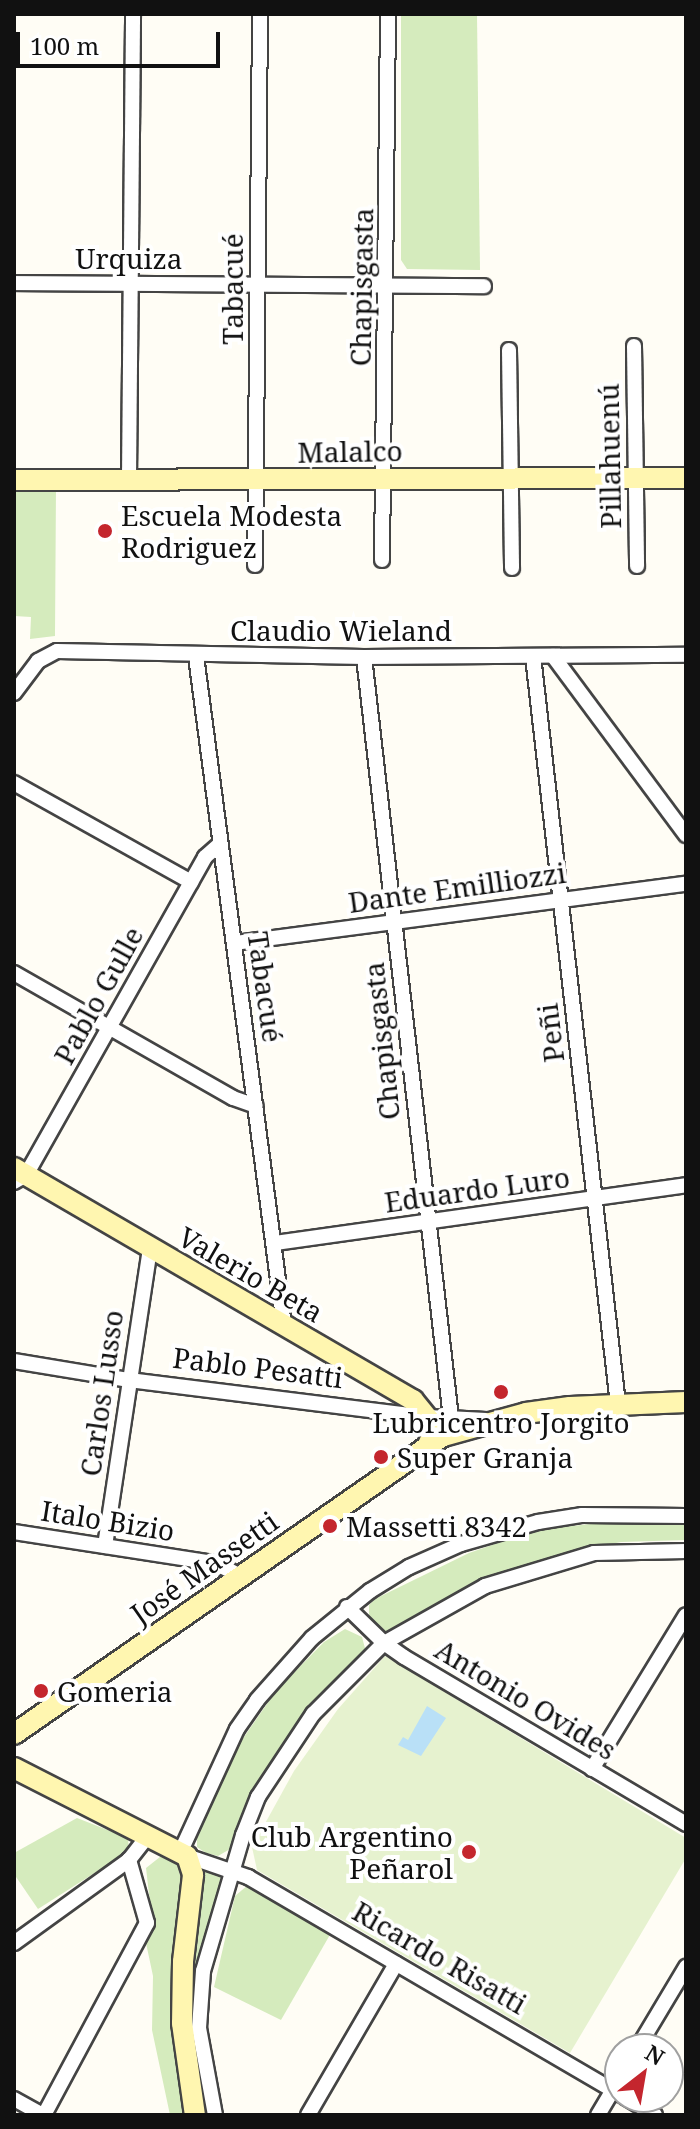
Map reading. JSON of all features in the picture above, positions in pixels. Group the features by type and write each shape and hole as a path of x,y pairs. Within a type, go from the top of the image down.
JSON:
{"main road":[{"name":"Malalco","path":"14,480 511,476 686,478"},
{"name":"Valerio Beta","path":"18,1175 150,1247 413,1400 428,1417"},
{"name":"Pablo Pesatti","path":"427,1447 456,1431 495,1420 570,1407 686,1402"},
{"path":"427,1447 432,1428 428,1417"},
{"name":"José Massetti","path":"14,1734 427,1447"},
{"name":"Ricardo Risatti","path":"14,1768 184,1854"},
{"path":"184,1854 193,1875 183,1962 182,2023 195,2115"}],"street":[{"path":"129,479 133,14"},
{"name":"Tabacué","path":"255,565 260,14"},
{"name":"Chapisgasta","path":"382,560 388,14"},
{"name":"Urquiza","path":"14,283 484,286"},
{"name":"Pillahuenú","path":"634,346 637,566"},
{"path":"509,350 512,568"},
{"name":"Claudio Wieland","path":"14,693 38,661 57,651 196,656 686,655"},
{"name":"Tabacué","path":"196,656 284,1325"},
{"name":"Peñi","path":"533,656 618,1404"},
{"path":"553,656 686,835"},
{"name":"Chapisgasta","path":"364,657 451,1418"},
{"path":"14,783 191,882"},
{"name":"Pablo Gulle","path":"18,1175 109,1028 205,857 220,844"},
{"name":"Dante Emilliozzi","path":"235,943 686,884"},
{"path":"14,973 233,1098 256,1106"},
{"name":"Eduardo Luro","path":"275,1243 686,1185"},
{"name":"Carlos Lusso","path":"105,1546 150,1247"},
{"name":"Pablo Pesatti","path":"14,1361 129,1380 428,1417 495,1420"},
{"path":"184,1854 237,1729 287,1663 347,1607 409,1567 497,1532 582,1515 686,1516"},
{"name":"Italo Bizio","path":"14,1532 215,1563 239,1575"},
{"path":"215,2115 201,2054 203,1971 232,1871 258,1797 291,1743 335,1689 384,1643 485,1586 548,1564 625,1549 686,1551"},
{"name":"Antonio Ovides","path":"347,1607 384,1643 686,1824"},
{"path":"592,1769 686,1615"},
{"path":"14,1943 129,1860 147,1837"},
{"name":"Ricardo Risatti","path":"184,1854 248,1877 604,2082"},
{"path":"14,2099 43,2115 147,1923 129,1860"},
{"path":"308,2115 396,1964"},
{"path":"647,2033 686,1967"}],"green space":[{"path":"401,14 477,14 480,270 407,269 401,260"},
{"path":"14,488 56,488 55,636 30,639 31,617 14,616"},
{"path":"609,1522 686,1522 686,1540 621,1542 560,1554 463,1589 394,1630 383,1632 369,1620 369,1605 375,1599 469,1553 535,1530"},
{"path":"345,1629 362,1637 366,1652 282,1747 230,1849 218,1856 206,1853 197,1847 197,1831 232,1754 276,1691 324,1642"},
{"name":"Club Argentino Peñarol","path":"385,1656 686,1838 686,1858 570,2053 257,1870 252,1847 294,1771 338,1709"},
{"path":"77,1818 128,1838 129,1851 38,1909 14,1874 14,1853"},
{"path":"165,1853 178,1864 182,1886 188,2115 170,2115 152,2030 153,1976 146,1943 153,1929 146,1868"},
{"path":"199,1864 222,1878 197,2007 209,2098 203,2100 193,2046 191,2009"},
{"path":"248,1885 331,1933 281,2020 214,1987 235,1896"}],"water":[{"path":"427,1706 446,1718 421,1756 398,1745 403,1737 408,1740"}],"place":[{"name":"Escuela Modesta Rodriguez","path":"105,531"},
{"name":"Lubricentro Jorgito","path":"501,1392"},
{"name":"Super Granja","path":"381,1457"},
{"name":"Massetti 8342","path":"330,1526"},
{"name":"Gomeria","path":"41,1691"},
{"name":"Club Argentino Peñarol","path":"469,1852"}]}
